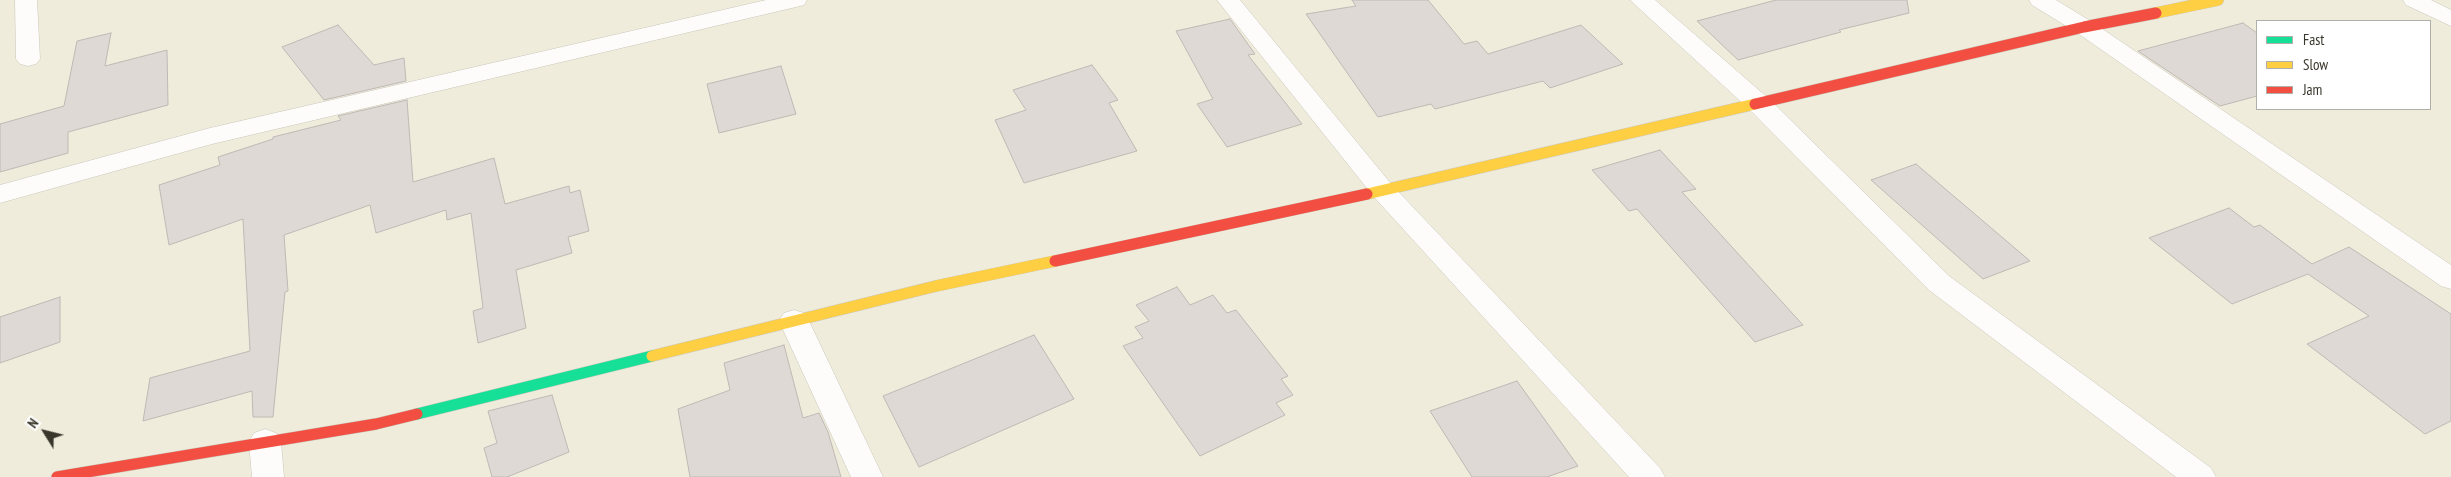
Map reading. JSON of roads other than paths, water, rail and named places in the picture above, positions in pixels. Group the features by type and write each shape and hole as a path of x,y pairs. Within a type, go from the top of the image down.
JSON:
{"street":[{"path":"26,0 28,59"},
{"path":"0,194 210,136 796,0"},
{"path":"1228,0 1383,191 1649,477"},
{"path":"1640,0 1759,104 1939,283 2200,477"},
{"path":"2040,0 2084,27 2451,279"},
{"path":"57,477 376,424 936,286 1383,191 2084,27 2218,0"},
{"path":"2414,0 2451,19"},
{"path":"794,321 868,477"},
{"path":"265,442 268,477"}]}
